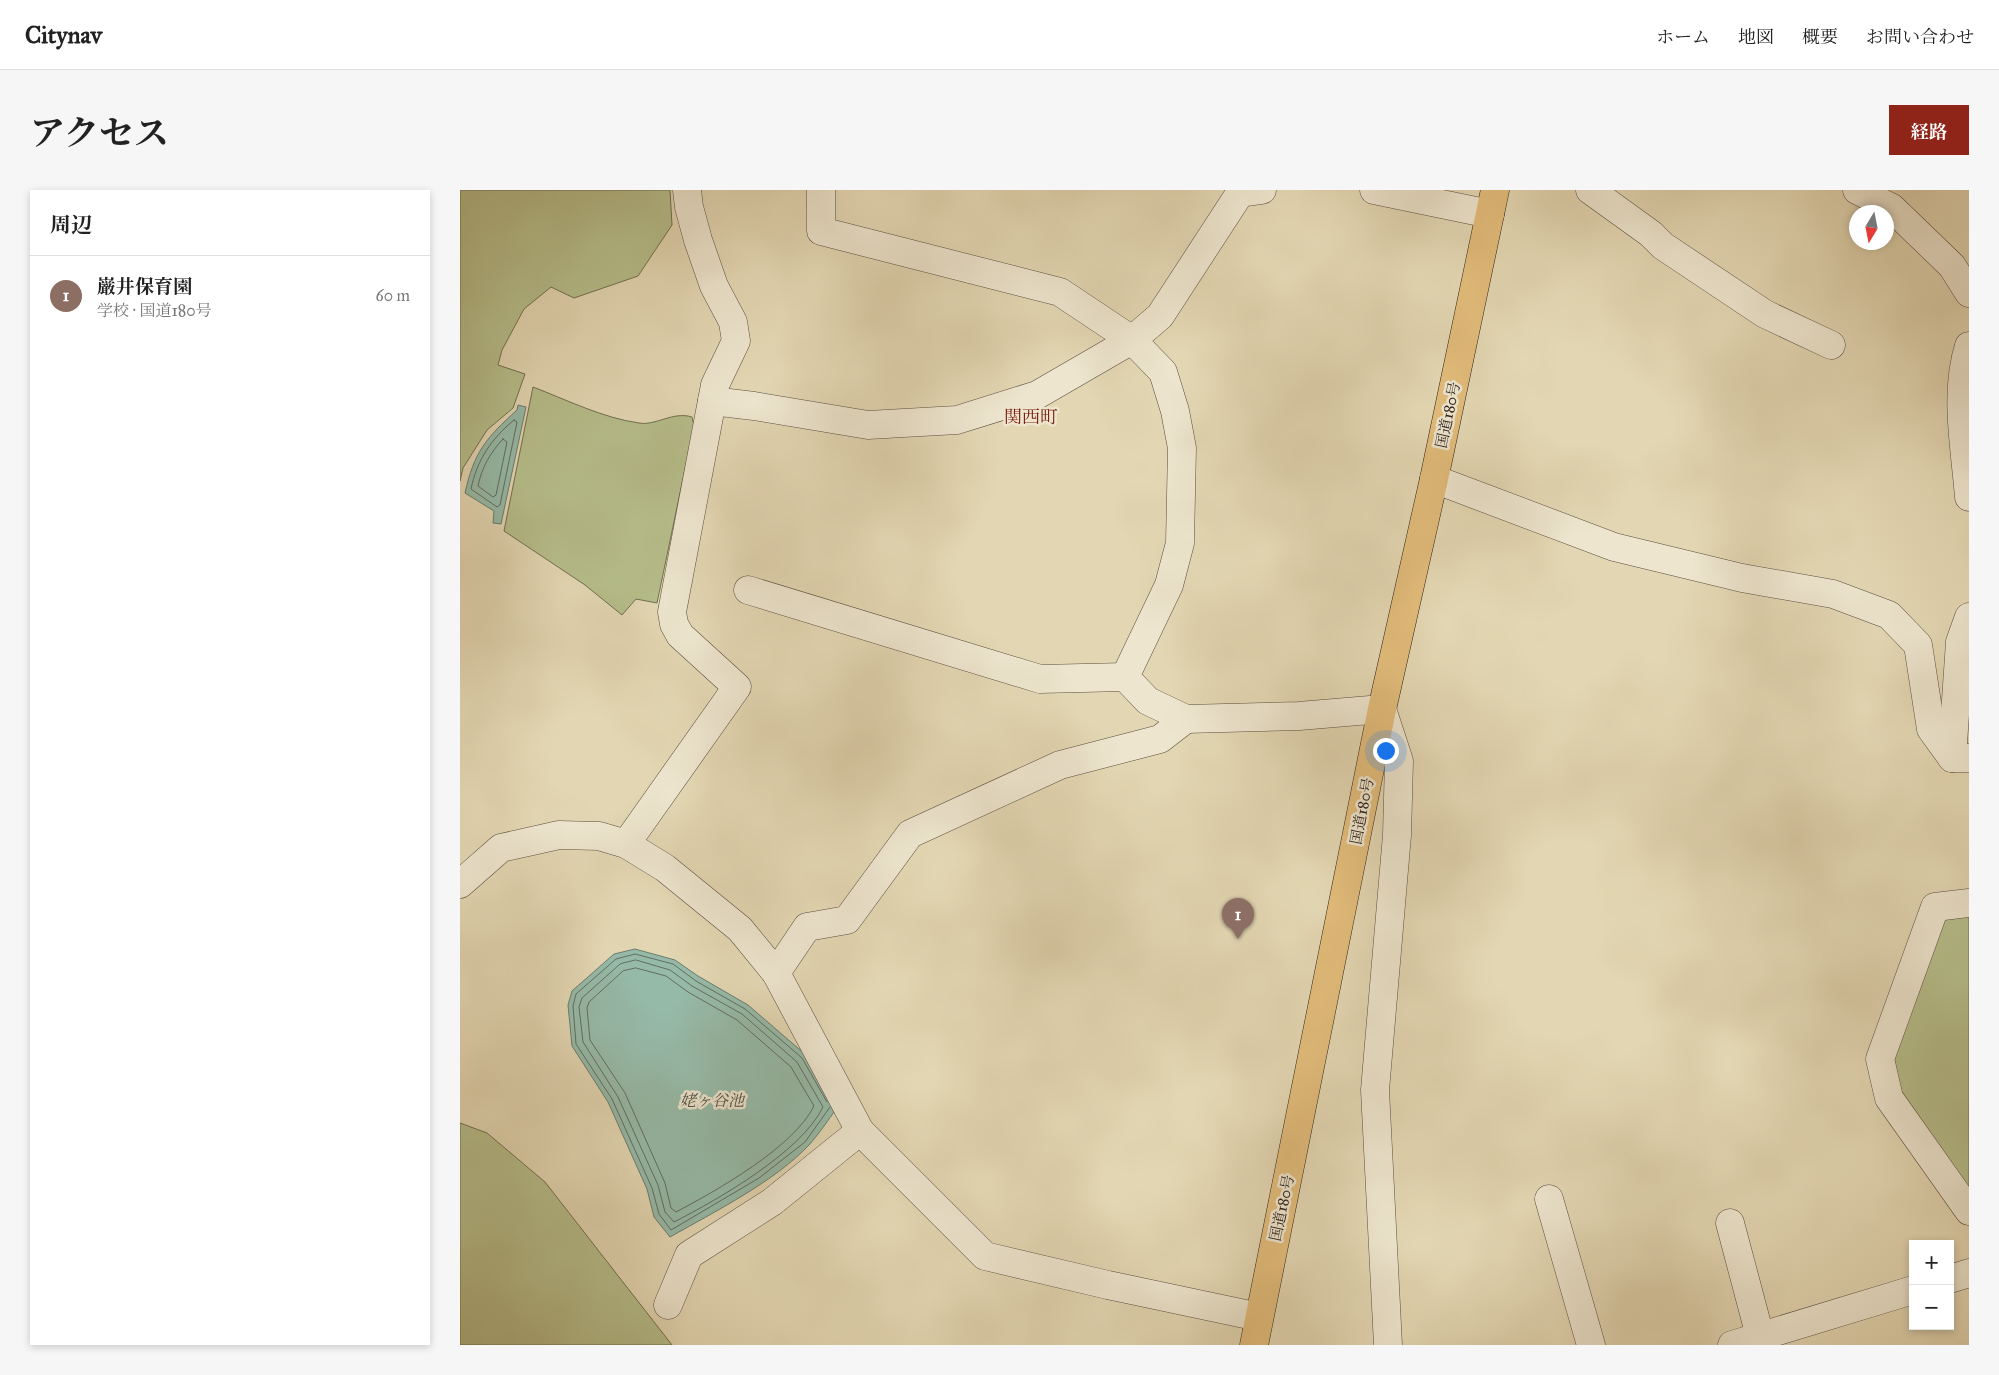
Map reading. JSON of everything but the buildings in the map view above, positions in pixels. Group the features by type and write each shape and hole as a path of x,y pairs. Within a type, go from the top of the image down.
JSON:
{"highway":[{"name":"国道180号","path":"1254,1345 1382,709 1434,479 1492,202"}],"street":[{"path":"626,844 737,687 680,634 674,624 672,612 715,385 736,341 733,322 714,286 698,240 689,207 687,190"},
{"path":"821,190 821,231 1060,292 1132,340 1163,372 1175,411 1182,458 1180,543 1169,585 1125,677"},
{"path":"712,401 868,425 957,420 1037,394 1132,340 1160,316 1240,193 1262,190"},
{"path":"1374,190 1492,202"},
{"path":"1590,190 1651,234 1663,246 1765,314 1831,345"},
{"path":"1857,190 1892,208 1952,266 1967,284"},
{"path":"1969,346 1962,368 1962,411 1969,497"},
{"path":"1434,479 1614,547 1742,578 1833,594 1889,615 1918,645 1931,729 1961,758"},
{"path":"748,590 1040,679 1125,677 1148,701 1186,719 1299,716 1382,709 1399,761 1397,835 1375,1090 1388,1345"},
{"path":"1961,758 1960,642 1969,617"},
{"path":"776,973 807,927 847,920 910,834 1060,765 1160,739 1186,719"},
{"path":"460,884 501,848 559,835 599,836 626,844 665,868 740,929 776,973 860,1131 985,1256 1108,1285 1259,1317"},
{"path":"1969,903 1935,907 1880,1059 1890,1098 1969,1211"},
{"path":"668,1305 689,1255 772,1202 860,1131"},
{"path":"1549,1199 1590,1345"},
{"path":"1730,1223 1760,1336"},
{"path":"1954,1278 1969,1273"},
{"path":"1732,1345 1909,1291"}],"shaded area":[{"path":"460,190 670,190 672,225 638,276 574,298 551,287 524,309 502,350 498,365 525,374 513,408 487,430 463,468 460,481"},
{"path":"533,387 585,408 626,421 645,423 678,416 692,417 694,426 657,603 636,599 622,615 585,585 504,531"},
{"path":"1969,915 1969,1193 1899,1097 1893,1057 1942,917"},
{"path":"460,1123 487,1133 545,1182 672,1345 460,1345"}],"water":[{"path":"518,405 526,407 501,524 493,523 494,511 465,493 477,456 489,438 517,410"},
{"name":"姥ヶ谷池","path":"635,949 675,960 698,976 748,1005 806,1055 837,1108 820,1132 795,1159 743,1196 670,1237 654,1217 647,1189 608,1102 572,1046 568,1005 572,991 614,954"}],"place":[{"name":"巌井保育園","path":"1238,939"}],"district":[{"name":"関西町","path":"1031,417"}]}
